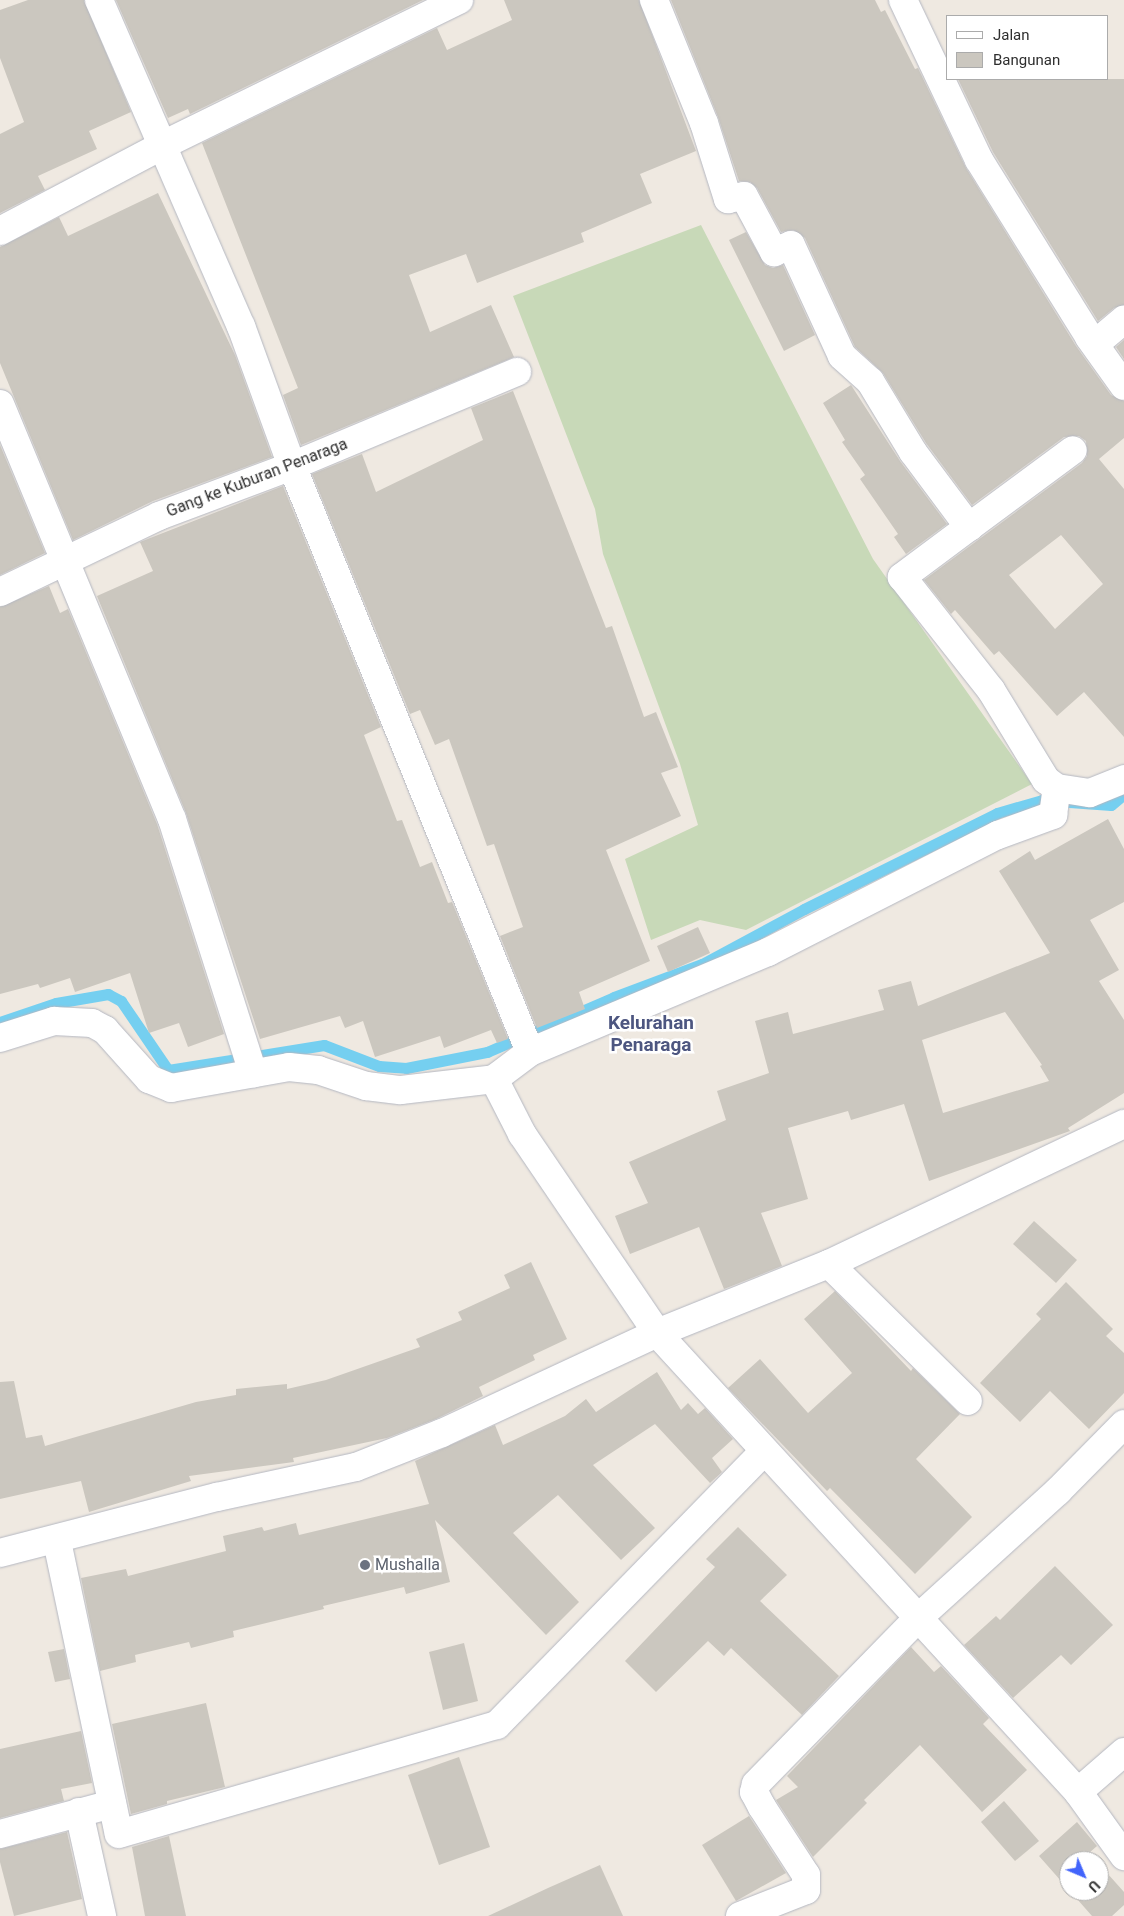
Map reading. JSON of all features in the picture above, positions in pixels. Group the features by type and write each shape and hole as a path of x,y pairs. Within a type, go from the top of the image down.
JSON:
{"street":[{"path":"99,0 241,326 292,466 529,1051"},
{"path":"0,231 161,146 459,0"},
{"path":"654,0 704,123 728,199 744,196 774,252 791,245 842,356 870,381 913,452 969,527"},
{"path":"903,0 979,160 1095,344 1124,386"},
{"path":"1095,344 1124,320"},
{"name":"Gang ke Kuburan Penaraga","path":"0,592 65,559 159,516 292,466 517,372"},
{"path":"0,404 172,819 253,1073"},
{"path":"1073,450 902,577 990,690 1046,780 1057,788 1090,792 1124,779"},
{"path":"0,1038 54,1021 75,1020 105,1030 149,1079 161,1086 171,1088 253,1073 304,1067 366,1086 400,1090 494,1079 529,1051 768,952 998,835 1053,815 1057,788"},
{"path":"494,1079 522,1134 657,1333 764,1452 1078,1792 1124,1856"},
{"path":"0,1553 57,1541 217,1497 356,1467 442,1433 657,1333 829,1264 1124,1124"},
{"path":"829,1264 968,1401"},
{"path":"740,1916 806,1890 806,1875 762,1807 754,1792 756,1784 918,1619 1058,1491 1124,1424"},
{"path":"57,1541 118,1834 497,1725 764,1452"},
{"path":"1078,1792 1124,1752"},
{"path":"0,1834 112,1804"},
{"path":"79,1812 102,1916"}],"green space":[{"path":"701,225 873,559 1032,784 746,930 700,920 651,940 625,859 698,825 680,764 603,554 595,509 513,296"}],"building":[{"path":"28,0 84,0 131,112 89,131 97,149 38,176 45,190 0,213 0,134 24,122 0,58 0,10"},
{"path":"116,0 423,0 190,114 188,109 168,118"},
{"path":"504,0 639,0 696,151 640,174 652,203 581,233 584,242 477,283 466,254 409,275 430,332 491,305 514,357 301,445 283,395 298,388 202,143 437,28 447,50 512,20"},
{"path":"671,0 875,0 881,12 885,10 915,69 918,68 966,168 1076,346 1111,395 1124,401 1124,438 1099,459 1124,489 1124,737 1084,692 1057,716 999,651 994,655 955,610 951,614 924,580 1082,463 1087,456 1086,441 1079,436 1064,437 972,505 926,443 883,373 855,347 805,238 793,230 781,232 757,188 750,182 739,181 718,117","holes":["1061,535 1103,584 1055,629 1009,575"]},
{"path":"1124,79 1124,305 1114,308 1098,321 993,152 958,80"},
{"path":"158,193 235,355 272,457 153,501 73,540 0,363 0,247 59,217 68,236"},
{"path":"746,232 765,265 773,268 783,265 815,335 784,351 729,240"},
{"path":"1124,340 1124,359 1116,347"},
{"path":"851,385 900,461 947,524 906,554 894,537 898,534 860,479 865,475 842,442 845,440 823,403"},
{"path":"513,391 606,628 612,626 644,717 656,712 678,767 661,773 681,816 606,850 650,961 579,992 585,1009 537,1028 500,936 523,927 494,844 487,846 449,739 435,745 420,710 410,714 312,474 362,454 376,492 483,440 471,408"},
{"path":"0,445 45,553 0,575"},
{"path":"283,486 381,727 364,735 397,821 402,820 420,867 432,862 448,903 452,902 508,1039 497,1043 491,1030 444,1048 440,1036 375,1057 363,1021 345,1028 340,1016 260,1039 186,813 97,596 153,571 140,542"},
{"path":"49,586 60,613 68,609 157,824 224,1034 188,1047 179,1023 149,1033 130,973 75,992 70,978 40,988 38,984 0,994 0,607"},
{"path":"1108,819 1124,849 1124,902 1090,920 1119,970 1099,981 1124,1020 1124,1093 1068,1128 1070,1131 929,1181 904,1104 851,1120 848,1111 788,1128 808,1199 761,1213 782,1266 724,1289 699,1227 630,1254 615,1216 648,1203 629,1162 726,1120 717,1091 769,1073 755,1021 788,1012 793,1034 884,1010 878,990 911,981 918,1006 1050,953 999,871 1030,851 1035,860","holes":["1005,1012 1042,1065 1040,1066 1049,1081 943,1113 922,1040"]},
{"path":"698,927 710,953 668,972 657,946"},
{"path":"1034,1221 1077,1260 1056,1283 1013,1244"},
{"path":"531,1262 567,1339 533,1355 535,1360 479,1387 483,1396 436,1419 387,1438 293,1458 294,1462 189,1476 191,1481 89,1512 81,1481 0,1499 0,1382 14,1381 26,1438 42,1435 45,1446 196,1402 236,1395 236,1389 287,1384 287,1389 326,1380 420,1347 416,1339 462,1320 458,1312 510,1288 504,1275"},
{"path":"1066,1282 1113,1329 1106,1336 1124,1353 1124,1393 1089,1429 1050,1391 1020,1422 980,1383 1041,1319 1036,1314"},
{"path":"835,1291 911,1371 913,1368 960,1414 916,1459 972,1517 915,1574 830,1488 827,1491 728,1388 760,1359 808,1413 852,1373 804,1319"},
{"path":"657,1372 681,1410 688,1403 698,1414 705,1408 733,1439 712,1458 722,1472 710,1483 655,1424 593,1465 655,1528 621,1560 558,1495 513,1533 579,1602 546,1635 435,1520 450,1582 406,1594 404,1587 323,1606 324,1609 233,1631 234,1637 191,1648 189,1642 135,1655 136,1662 100,1671 81,1578 126,1569 128,1576 226,1551 223,1536 262,1527 264,1531 296,1523 299,1535 429,1504 415,1461 495,1425 503,1445 565,1416 586,1399 596,1412"},
{"path":"738,1527 787,1575 760,1601 839,1676 802,1715 731,1648 724,1656 708,1641 656,1692 625,1661 715,1567 706,1559"},
{"path":"1055,1566 1113,1625 1071,1665 1061,1655 1013,1698 964,1645 996,1616 1000,1620"},
{"path":"464,1643 478,1701 443,1710 429,1652"},
{"path":"911,1647 934,1672 941,1666 989,1718 983,1724 1027,1770 982,1812 920,1745 864,1800 867,1803 813,1857 776,1800 798,1787 787,1776"},
{"path":"64,1649 70,1679 55,1682 48,1652"},
{"path":"206,1703 225,1787 167,1801 167,1804 131,1814 112,1724"},
{"path":"81,1731 92,1783 61,1789 64,1801 0,1818 0,1749"},
{"path":"459,1757 490,1847 439,1865 408,1775"},
{"path":"1004,1801 1039,1841 1015,1861 981,1822"},
{"path":"749,1816 786,1873 736,1901 702,1845"},
{"path":"1077,1822 1097,1846 1091,1851 1059,1851 1059,1879 1039,1856"},
{"path":"67,1832 82,1899 14,1916 0,1862 0,1849"},
{"path":"169,1836 186,1916 145,1916 132,1847"},
{"path":"600,1865 623,1916 488,1916 548,1888"},
{"path":"1109,1875 1124,1892 1124,1905 1112,1916 1092,1916 1079,1901 1109,1901"}],"waterway":[{"path":"0,1022 56,1003 108,994 121,1001 168,1070 324,1045 379,1066 406,1068 487,1052 614,997 702,964 804,909 997,813 1042,800 1111,805 1124,794"}],"place":[{"name":"Mushalla","path":"365,1565"}],"district":[{"name":"Kelurahan Penaraga","path":"651,1034"}]}
